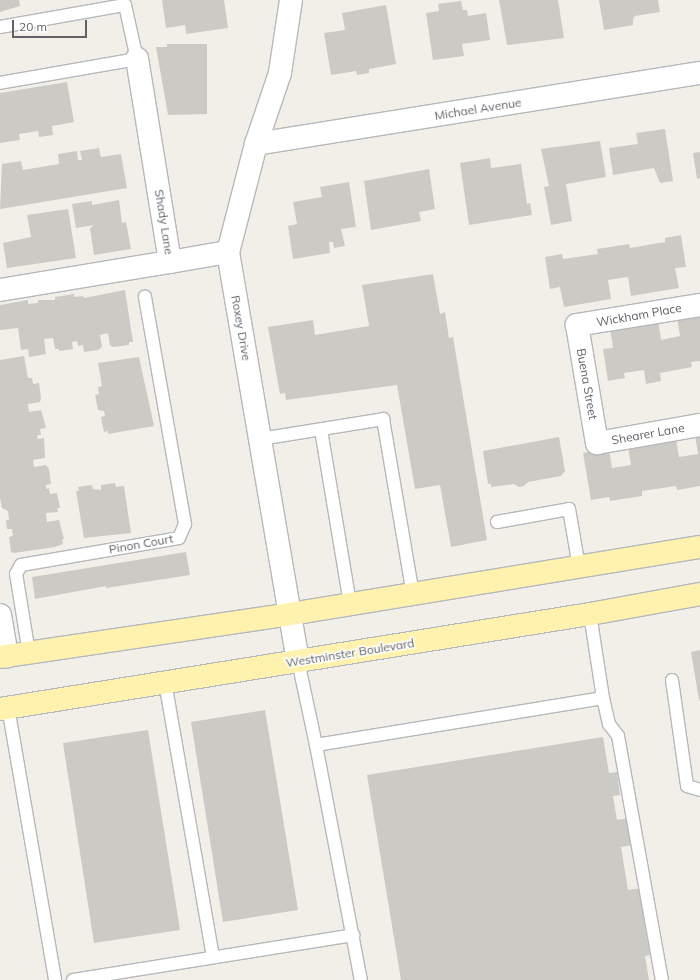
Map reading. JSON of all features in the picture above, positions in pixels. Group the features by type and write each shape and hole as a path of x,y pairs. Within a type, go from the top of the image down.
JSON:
{"main road":[{"path":"3,657 290,614 700,547"},
{"name":"Westminster Boulevard","path":"4,708 590,614 700,594"}],"street":[{"name":"Roxey Drive","path":"291,0 280,73 256,144 228,252 298,661"},
{"name":"Shady Lane","path":"0,290 170,262 137,59"},
{"name":"Michael Avenue","path":"256,144 700,73"},
{"path":"170,262 228,252"},
{"name":"Wickham Place","path":"577,325 700,304"},
{"name":"Buena Street","path":"577,325 597,442"},
{"name":"Shearer Lane","path":"597,442 700,425"},
{"path":"0,615 3,657"}],"lane":[{"path":"0,27 125,4 137,59 0,83"},
{"name":"Pinon Court","path":"29,653 16,574 21,565 179,538 185,524 145,296"},
{"path":"260,439 383,419 412,594"},
{"path":"321,430 350,604"},
{"path":"498,522 569,509 579,567"},
{"path":"590,614 603,698 609,724 618,736 662,980"},
{"path":"298,661 362,980"},
{"path":"672,680 687,786 700,790"},
{"path":"165,682 214,957"},
{"path":"316,745 603,698"},
{"path":"4,708 55,980"},
{"path":"73,980 353,935"}],"building":[{"path":"0,0 19,0 20,6 0,12"},
{"path":"162,0 224,0 228,28 186,34 185,25 166,28"},
{"path":"499,0 558,0 564,38 507,45"},
{"path":"599,0 658,0 660,12 635,16 633,19 633,25 604,30"},
{"path":"461,1 463,10 467,10 468,16 486,13 490,40 462,44 464,56 433,60 426,13 439,11 438,4"},
{"path":"386,5 396,64 369,69 369,73 357,75 356,71 331,75 324,33 345,30 342,13"},
{"path":"167,44 207,44 207,114 168,115 156,47 167,47"},
{"path":"67,82 74,122 52,126 53,135 39,137 38,131 19,134 20,140 0,143 0,93"},
{"path":"665,129 673,181 660,183 654,168 613,175 609,148 638,144 636,133"},
{"path":"600,141 606,177 566,184 572,221 551,225 544,187 549,186 541,149"},
{"path":"99,148 101,157 121,154 127,188 0,209 2,164 21,161 23,170 59,164 58,154 77,151 78,160 82,160 80,151"},
{"path":"700,152 700,178 697,179 693,153"},
{"path":"490,158 491,168 521,164 527,204 530,203 532,215 469,225 460,163"},
{"path":"429,169 435,209 419,212 421,221 371,230 364,181"},
{"path":"349,182 356,227 341,229 345,246 334,248 333,242 329,242 330,253 293,259 288,226 297,224 293,202 322,197 320,187"},
{"path":"119,200 122,223 126,222 131,249 94,255 90,228 94,225 76,228 72,204 92,201 92,205"},
{"path":"68,209 76,258 7,268 3,243 31,237 27,215"},
{"path":"681,235 686,267 675,268 679,288 631,296 628,277 608,280 611,299 564,307 560,287 550,289 545,257 562,254 563,259 598,254 597,249 629,244 630,248 665,242 665,238"},
{"path":"433,274 440,314 445,312 449,338 453,337 487,540 451,547 440,485 415,489 397,385 286,400 285,393 280,394 268,327 313,320 315,335 369,326 362,285"},
{"path":"125,290 133,342 129,342 129,345 113,347 110,345 108,333 100,335 102,347 98,350 84,352 83,345 78,346 77,341 72,342 73,349 59,351 59,349 55,349 53,338 44,339 46,354 29,357 28,349 21,350 18,328 0,330 0,305 28,300 28,304 38,303 38,300 55,300 55,297 74,294 74,297 83,296 84,298"},
{"path":"700,313 700,361 691,362 692,367 660,373 661,381 646,384 644,370 624,373 625,378 608,381 603,349 613,348 610,328 658,320 661,340 680,336 677,317"},
{"path":"24,356 28,378 32,378 33,384 39,383 41,398 40,402 28,404 29,412 41,410 46,428 40,429 41,435 37,435 38,439 44,438 45,458 33,460 34,467 46,465 49,469 51,484 46,485 46,489 49,488 50,494 57,493 60,508 57,508 58,512 46,513 47,522 59,520 64,539 62,539 63,544 55,547 14,553 11,552 9,537 13,536 12,529 7,529 6,520 9,520 8,511 2,508 0,498 0,360"},
{"path":"139,357 154,426 108,434 108,431 104,432 101,417 105,416 104,411 98,410 95,395 99,394 98,387 102,386 98,363"},
{"path":"700,434 700,486 677,490 676,486 642,491 642,496 610,501 609,497 591,500 583,453 609,449 612,468 631,465 628,446 676,439 679,457 698,454 695,435"},
{"path":"559,437 565,471 561,476 528,482 524,486 519,487 514,484 491,487 491,484 488,484 483,451"},
{"path":"115,483 116,487 124,486 131,533 84,538 76,491 79,491 78,487 92,485 93,489 101,490 101,485"},
{"path":"186,552 190,575 106,588 106,586 35,599 32,577"},
{"path":"700,650 700,700 699,700 691,652"},
{"path":"265,710 298,910 223,922 191,722"},
{"path":"148,730 180,930 94,943 63,743"},
{"path":"603,737 609,773 617,772 620,795 613,796 617,820 629,818 634,845 621,847 628,890 641,888 648,928 645,928 650,955 645,956 649,980 401,980 367,775"}]}
